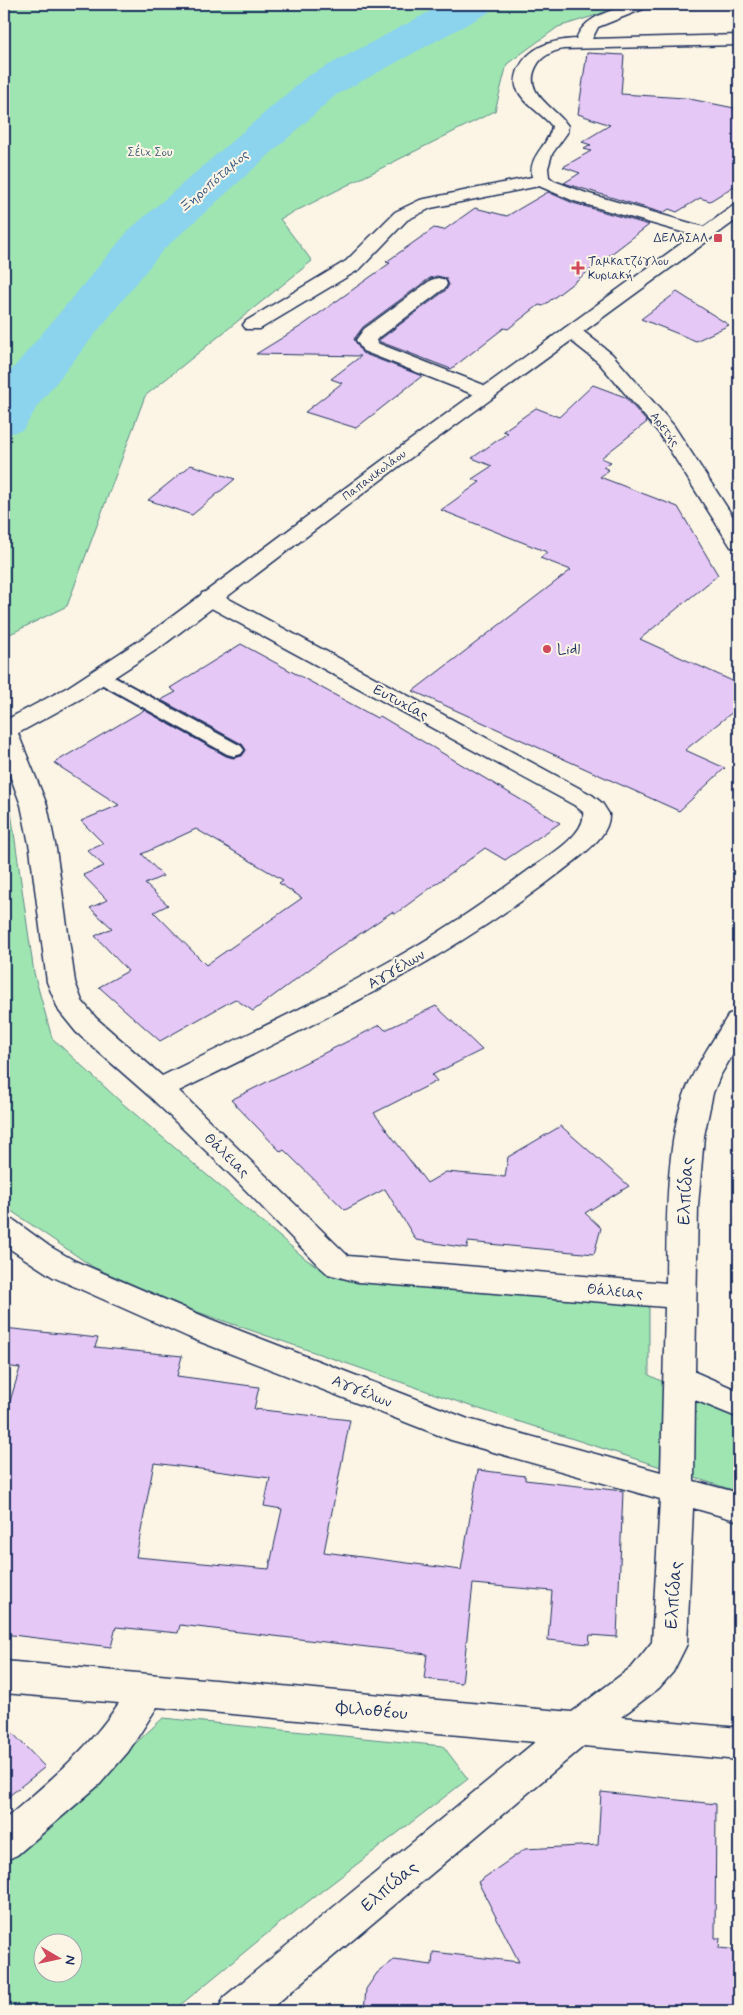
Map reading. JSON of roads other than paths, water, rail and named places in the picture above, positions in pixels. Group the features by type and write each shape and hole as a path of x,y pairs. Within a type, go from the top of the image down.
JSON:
{"street":[{"path":"583,42 588,29 593,24 643,4"},
{"path":"542,180 539,171 540,163 560,126 547,110 526,92 523,79 532,59 544,50 555,45 583,42 739,40"},
{"path":"253,325 353,265 401,216 426,204 542,180 567,194 705,233"},
{"name":"Παπανικολάου","path":"4,731 101,676 154,641 487,393 739,210"},
{"path":"438,284 371,333 366,340 366,344 487,393"},
{"name":"Αρετής","path":"572,332 605,358 667,430 739,542"},
{"name":"Ευτυχίας","path":"210,598 592,807"},
{"name":"Θάλειας","path":"4,731 34,806 43,849 61,982 66,999 86,1025 159,1089 339,1266 358,1270 681,1296"},
{"name":"Αγγέλων","path":"159,1089 350,995 468,926 550,868 579,844 596,822 596,814 592,807"},
{"name":"Ελπίδας","path":"238,2011 579,1728 646,1677 660,1661 668,1644 672,1620 680,1378 683,1206 689,1136 699,1093 706,1076 739,1021"},
{"name":"Αγγέλων","path":"4,1229 38,1254 64,1268 199,1328 463,1431 739,1507"},
{"path":"680,1378 739,1405"},
{"name":"Φιλοθέου","path":"4,1677 739,1744"},
{"path":"4,1843 87,1772 115,1740 148,1690"}],"lane":[{"path":"101,676 234,750"}],"waterway":[{"name":"Ξηροπόταμος","path":"4,419 15,399 146,240 321,86 474,4"}],"place":[{"name":"ΔΕΛΑΣΑΛ","path":"718,238"},
{"name":"Ταμκατζόγλου Κυριακή","path":"578,268"},
{"name":"Lidl","path":"547,649"}],"park label":[{"name":"Σέιχ Σου","path":"150,152"}]}
